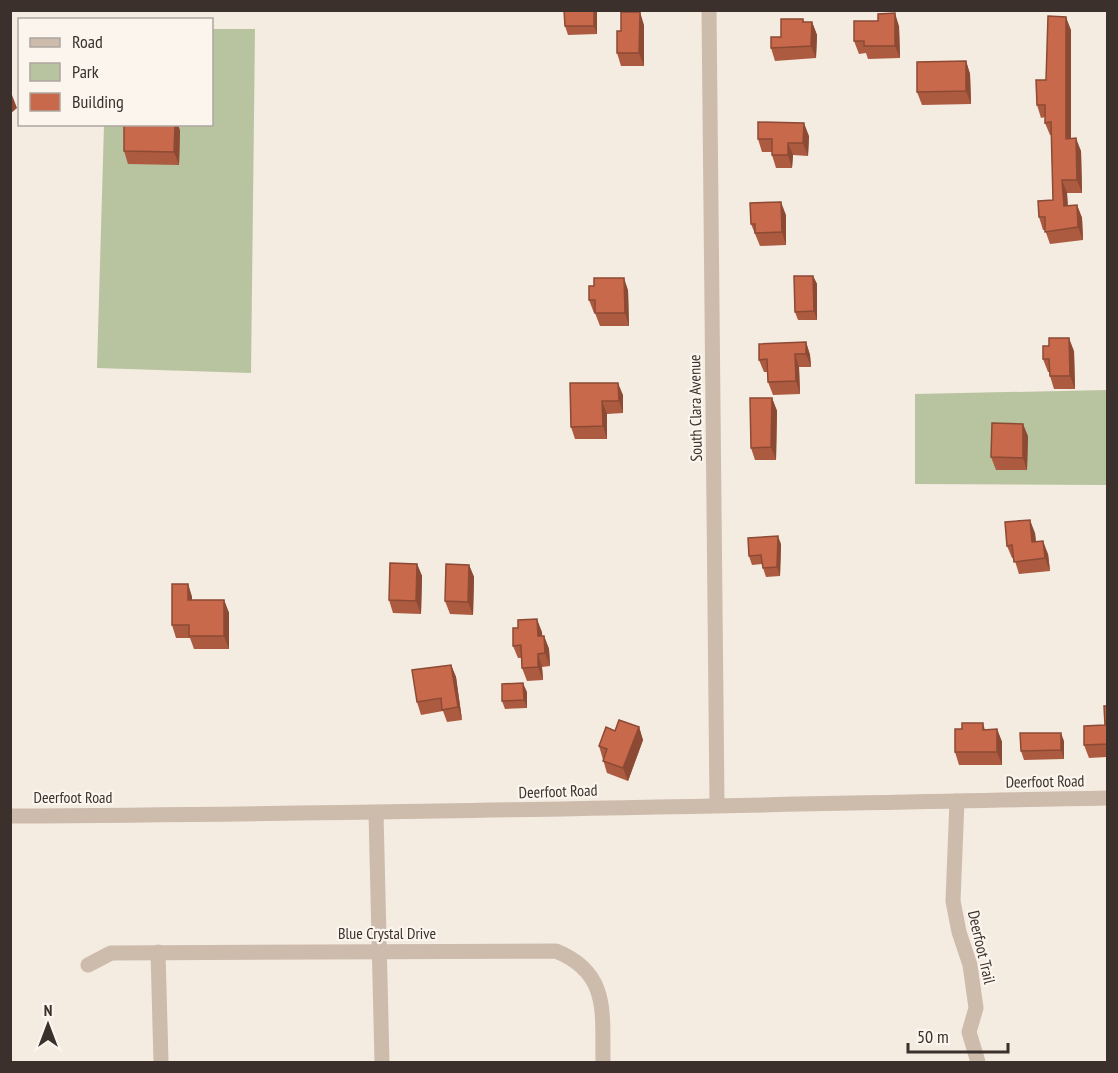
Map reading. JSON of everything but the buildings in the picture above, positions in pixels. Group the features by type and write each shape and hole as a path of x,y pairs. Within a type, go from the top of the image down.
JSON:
{"street":[{"name":"South Clara Avenue","path":"709,10 717,804"},
{"name":"Deerfoot Road","path":"10,816 376,813 717,804 1107,798"},
{"name":"Deerfoot Trail","path":"957,801 953,901 959,932 970,965 976,1008 969,1032 978,1062"},
{"path":"376,813 382,1062"},
{"name":"Blue Crystal Drive","path":"87,965 111,953 542,949 569,956 588,971 601,996 603,1062"},
{"path":"159,952 160,1062"}],"green space":[{"path":"213,29 255,29 251,373 97,368 104,126 213,126"},
{"path":"1107,390 1107,485 915,484 915,394"}]}
